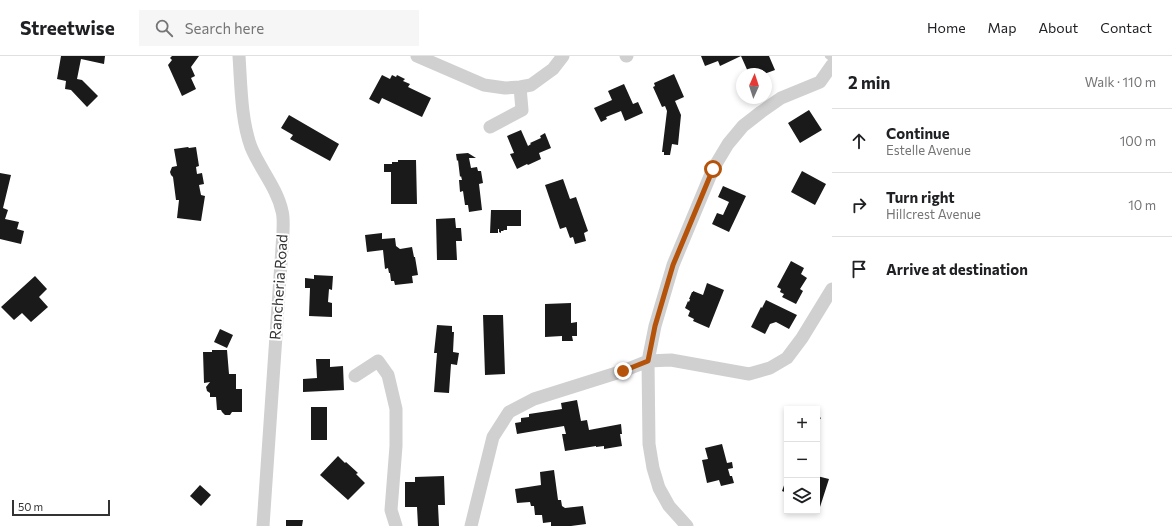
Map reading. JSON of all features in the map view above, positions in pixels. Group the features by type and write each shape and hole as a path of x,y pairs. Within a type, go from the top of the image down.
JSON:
{"street":[{"name":"Rancheria Road","path":"239,56 243,116 251,147 279,203 283,222 283,241 263,526"},
{"path":"417,56 484,85 505,88 531,85 553,69 563,56"},
{"path":"687,526 669,506 659,488 653,468 649,444 648,361 655,326 673,265 713,169 728,144 743,126 781,98 820,82 832,65"},
{"path":"490,128 522,110 520,87"},
{"path":"471,526 493,437 509,412 534,399 623,371 648,361 671,360 749,374 770,368 787,358 802,338 832,289"},
{"path":"355,376 378,361 388,375 391,385 396,409 396,446 391,510 396,526"}],"lane":[{"path":"828,56 832,59"}],"building":[{"path":"61,56 105,56 104,64 81,59 77,79 82,80 98,96 87,107 71,90 65,89 66,81 57,79"},
{"path":"172,56 199,56 191,67 195,76 191,78 196,89 182,96 168,65 172,60 170,58"},
{"path":"701,56 741,56 720,66 718,61 705,66"},
{"path":"741,56 769,56 775,70 772,71 772,68 746,68"},
{"path":"674,74 684,97 675,101 681,115 678,145 672,144 670,155 664,155 664,152 662,152 667,111 665,106 662,107 653,87 655,86 654,83"},
{"path":"382,75 390,79 392,75 396,77 397,75 405,79 403,81 410,84 408,87 431,98 422,117 382,98 379,104 369,99"},
{"path":"624,84 633,104 638,102 643,113 625,121 621,111 606,117 607,119 601,122 594,108 612,100 608,91"},
{"path":"809,110 822,130 800,143 788,123"},
{"path":"289,115 339,144 330,161 290,139 293,135 281,128"},
{"path":"521,130 528,146 531,144 530,143 541,138 540,136 545,133 551,148 539,153 541,159 517,169 510,154 514,153 507,136"},
{"path":"196,147 199,166 196,167 197,174 202,173 204,184 199,185 201,195 205,196 201,221 177,218 179,200 176,200 173,177 170,172 172,167 177,166 174,149"},
{"path":"468,153 476,158 469,158 471,168 477,167 478,171 481,171 483,183 479,184 482,210 469,212 468,205 465,205 463,191 460,192 459,180 462,180 461,176 460,177 456,154"},
{"path":"398,160 416,160 417,204 391,204 391,172 384,172 384,164 392,164 392,162 398,162"},
{"path":"802,171 826,184 815,205 791,192"},
{"path":"0,173 11,175 3,208 8,210 5,219 19,222 17,229 24,231 21,244 0,239"},
{"path":"563,179 570,199 576,197 588,231 584,233 586,241 575,244 573,237 570,238 566,227 560,229 545,185"},
{"path":"723,186 746,196 729,232 712,224 717,213 723,215 729,202 718,197"},
{"path":"491,210 521,210 521,226 507,226 507,230 501,231 501,233 498,229 498,233 490,233"},
{"path":"455,218 456,228 461,228 462,241 456,241 457,260 437,260 436,219"},
{"path":"382,233 382,239 395,238 396,246 400,249 412,247 418,275 412,276 413,283 395,285 394,281 391,281 388,268 385,269 383,250 367,252 365,235"},
{"path":"791,261 804,268 801,274 807,278 800,289 803,291 796,304 782,297 784,294 780,292 781,289 777,287"},
{"path":"314,275 333,276 332,290 329,289 328,302 332,303 332,317 309,316 310,288 305,288 305,278 314,279"},
{"path":"35,276 47,289 39,297 48,307 31,322 22,313 14,320 1,307"},
{"path":"707,283 724,290 709,328 693,321 694,319 688,316 690,311 685,308 688,301 689,302 692,292 693,291 703,295"},
{"path":"766,300 797,315 789,329 776,322 770,324 765,334 751,327"},
{"path":"571,303 571,323 577,322 577,336 572,336 573,341 562,341 562,336 545,337 545,304"},
{"path":"483,315 503,315 505,374 485,375"},
{"path":"437,325 452,326 452,332 454,332 453,352 459,353 457,365 451,364 449,393 434,392 437,353 434,353"},
{"path":"220,329 233,335 227,348 214,342"},
{"path":"212,350 227,350 229,374 236,374 236,389 242,389 242,412 232,412 230,415 225,415 221,410 217,410 216,397 210,397 210,393 207,391 206,387 210,382 204,383 203,352 212,352"},
{"path":"316,359 330,359 330,367 343,366 344,390 303,392 303,379 317,378"},
{"path":"577,400 581,421 587,420 589,430 621,424 622,434 620,434 622,446 604,449 604,446 596,446 565,451 562,434 566,434 564,426 517,434 515,423 521,422 521,418 529,417 529,414 562,409 561,403"},
{"path":"311,407 327,407 327,440 311,440"},
{"path":"722,444 727,463 732,462 733,468 728,469 734,483 721,486 719,480 707,483 702,460 708,459 705,448"},
{"path":"338,456 358,473 356,474 365,483 348,500 320,475"},
{"path":"554,470 558,500 561,500 562,506 565,508 583,506 586,524 551,526 551,522 543,523 542,515 535,515 534,506 531,506 530,502 517,503 515,489 541,485 540,472"},
{"path":"444,476 445,505 438,505 439,526 418,526 417,507 405,507 405,482 415,482 415,477"},
{"path":"820,477 829,479 820,507"},
{"path":"200,485 211,495 201,506 190,496"},
{"path":"286,520 303,520 302,526 286,526"}],"route":[{"path":"623,371 648,361 655,326 673,265 713,169"}]}
